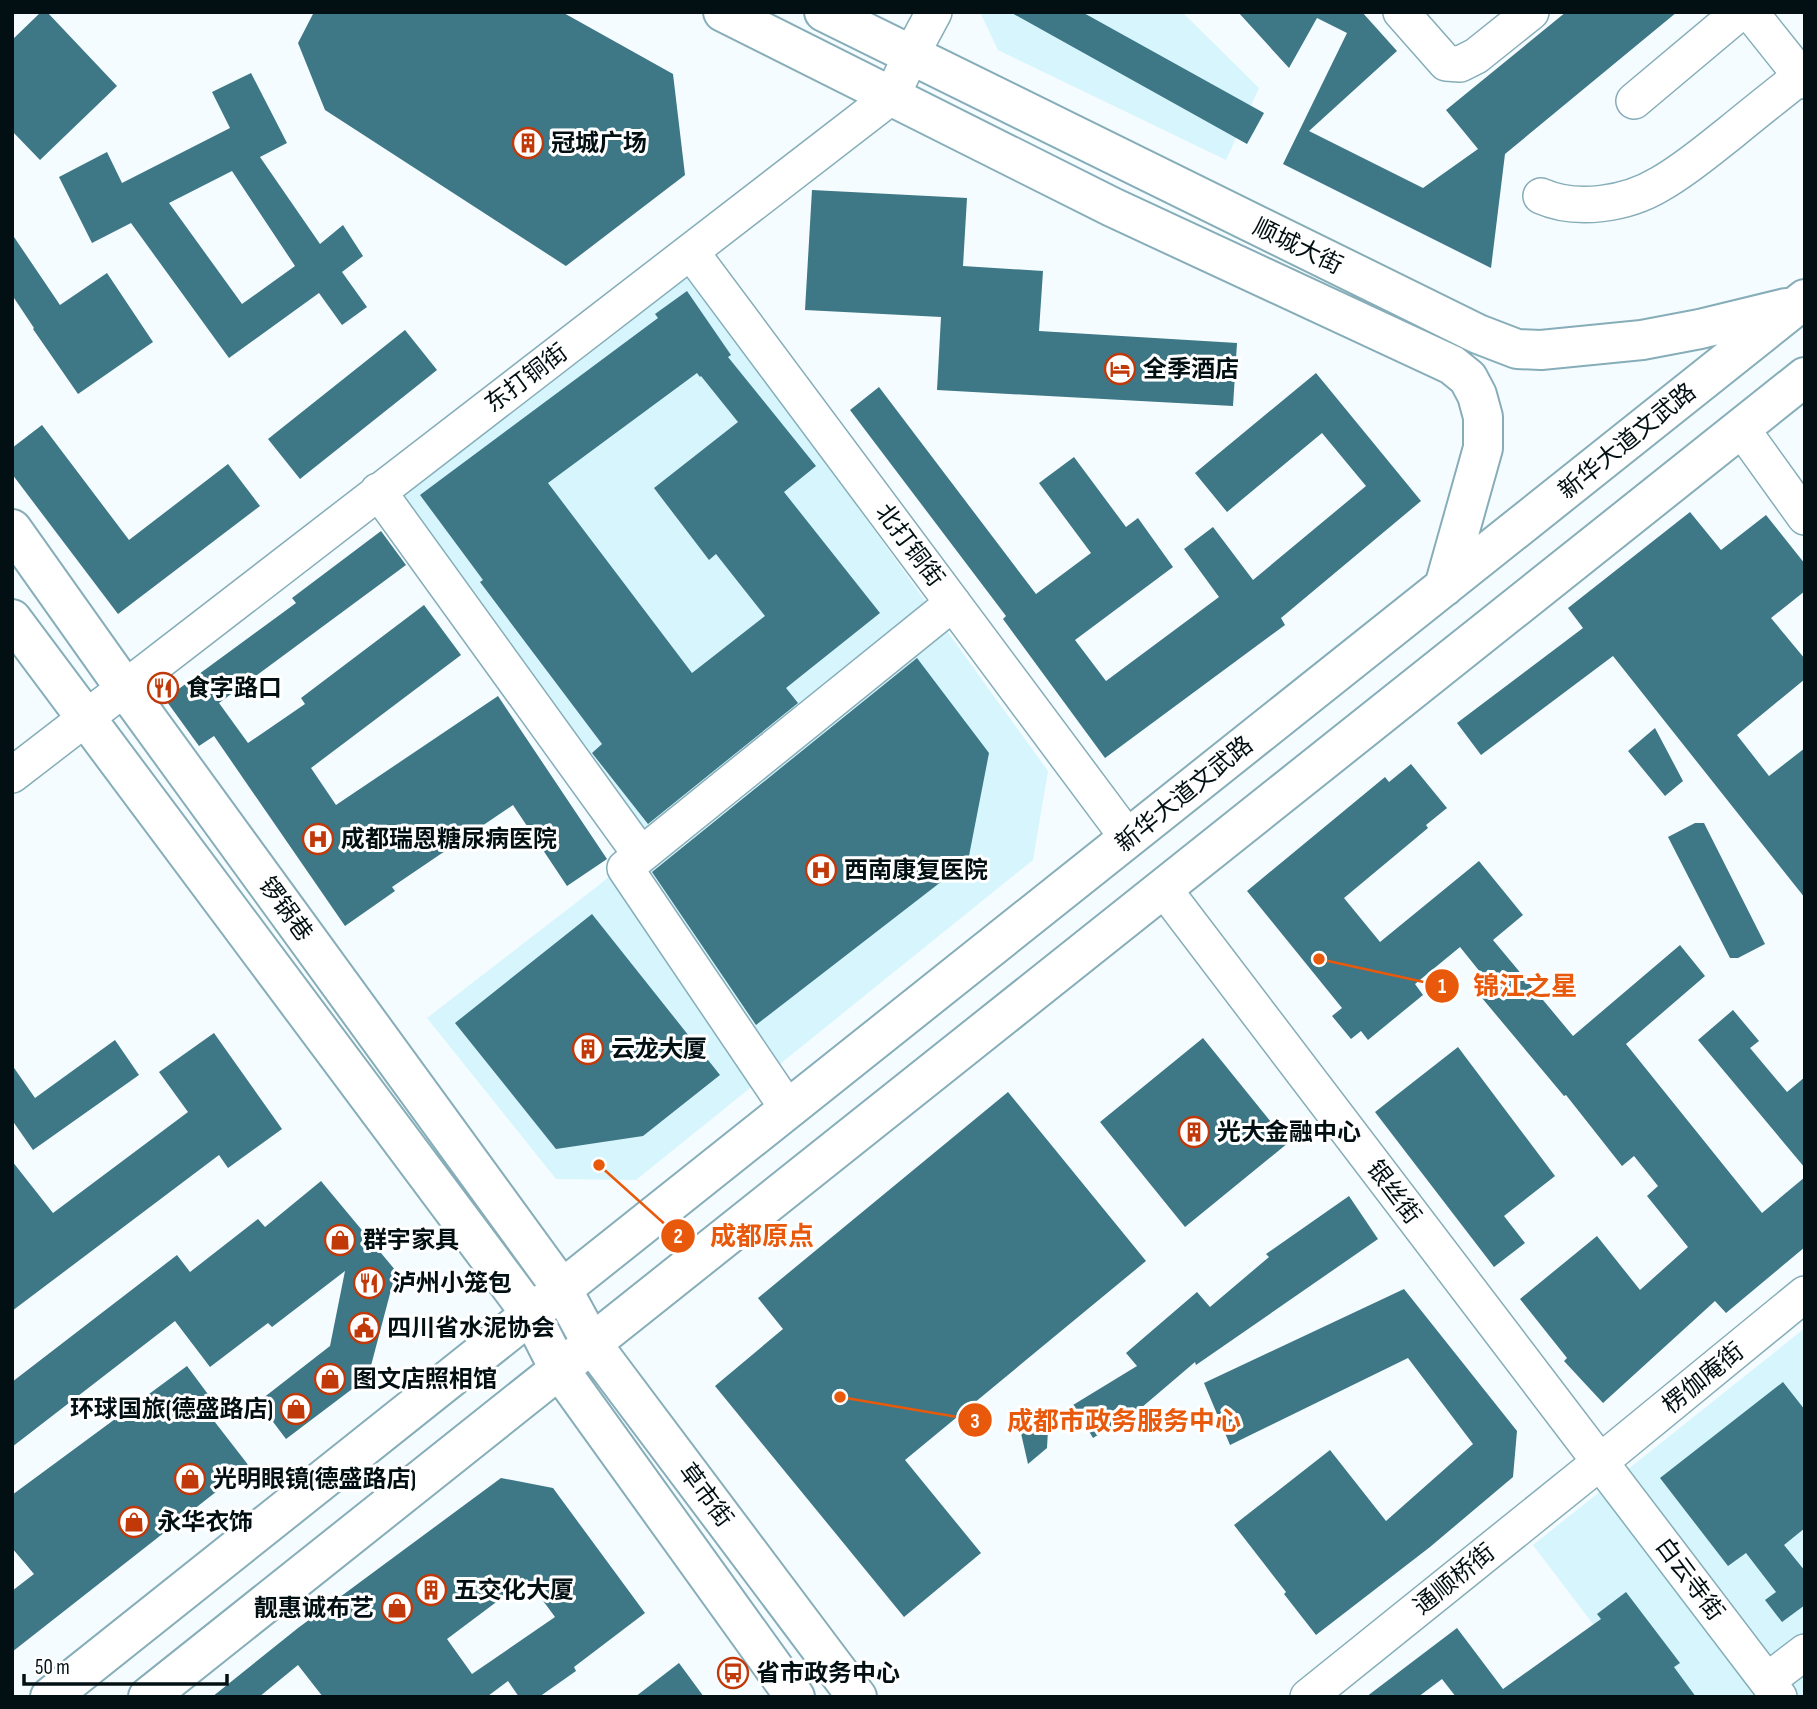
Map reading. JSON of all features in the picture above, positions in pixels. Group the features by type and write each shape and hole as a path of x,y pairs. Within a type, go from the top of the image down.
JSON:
{"main road":[{"name":"顺城大街","path":"723,12 1112,207 1452,365 1468,379 1477,395 1483,417 1483,448 1444,587"},
{"name":"顺城大街","path":"824,12 1478,334 1517,349 1541,350 1643,340 1700,329 1801,302"},
{"name":"新华大道文武路","path":"50,1697 1801,302"},
{"path":"148,1697 1805,377"},
{"name":"锣锅巷","path":"12,528 124,687 562,1289"},
{"name":"锣锅巷","path":"12,619 531,1314"},
{"name":"草市街","path":"562,1289 592,1344 857,1697"},
{"name":"草市街","path":"531,1314 559,1369 795,1697"}],"street":[{"name":"东打铜街","path":"12,775 892,96 934,12"},
{"path":"1401,12 1446,63 1460,64 1476,56 1531,12"},
{"path":"1634,101 1740,12"},
{"path":"1541,197 1551,201 1586,205 1621,200 1658,186 1686,168 1803,79 1750,12"},
{"name":"北打铜街","path":"691,251 1128,838"},
{"path":"1741,428 1805,517"},
{"path":"379,491 641,855"},
{"path":"788,1109 625,868 953,603"},
{"name":"银丝街","path":"1163,888 1600,1462"},
{"name":"楞伽庵街","path":"1600,1462 1805,1294"},
{"name":"白云寺街","path":"1600,1462 1773,1689"},
{"name":"通顺桥街","path":"1308,1697 1600,1462"},
{"path":"1773,1689 1805,1652"}],"shaded area":[{"path":"980,12 1186,12 1184,14 1259,88 1226,160 998,50"},
{"path":"687,271 1048,771 1033,860 636,1180 556,1179 427,1018 631,858 378,506"},
{"path":"1805,1328 1805,1697 1644,1697 1646,1694 1533,1545"}],"building":[{"path":"41,12 47,12 117,86 40,160 12,131 12,40"},
{"name":"冠城广场","path":"314,12 562,12 673,74 685,175 566,266 325,110 298,43"},
{"path":"1010,12 1082,12 1264,113 1247,144"},
{"path":"1238,12 1362,12 1397,51 1309,131 1423,188 1478,149 1446,110 1566,12 1677,12 1505,154 1491,268 1283,164 1347,33 1317,18 1289,68"},
{"path":"251,73 287,143 260,157 320,244 343,225 363,256 342,272 367,307 342,325 319,293 229,358 131,223 92,243 59,177 107,152 122,183 230,128 212,92","holes":["232,171 295,266 242,304 169,203"]},
{"path":"812,190 967,198 963,266 1043,271 1039,331 1237,343 1233,406 937,390 941,317 805,310"},
{"path":"12,234 60,305 107,273 153,342 78,394 12,295"},
{"path":"687,291 731,355 728,357 816,466 784,492 880,613 786,688 798,703 648,824 592,753 602,744 480,582 483,580 420,495 658,318 655,314","holes":["697,373 738,422 654,488 709,560 716,554 765,616 692,673 548,483"]},
{"path":"405,330 437,370 300,479 268,439"},
{"path":"1316,373 1421,501 1281,618 1285,625 1105,758 1003,619 1006,616 850,410 879,387 1036,594 1091,553 1039,483 1074,457 1126,527 1138,518 1173,567 1075,640 1106,681 1219,597 1184,549 1213,527 1253,580 1366,486 1322,433 1227,512 1195,473"},
{"path":"42,425 129,540 228,464 260,506 118,614 12,474 12,448"},
{"path":"1690,512 1721,550 1766,515 1805,564 1805,591 1771,618 1805,659 1805,679 1737,735 1769,776 1805,748 1805,898 1613,656 1481,755 1457,723 1583,628 1568,608"},
{"path":"381,531 406,565 219,703 248,743 305,704 301,698 424,605 461,655 311,768 336,805 498,696 607,859 567,886 513,805 392,887 395,891 345,926 214,736 199,746 165,699 296,603 292,598"},
{"path":"917,658 989,753 968,861 756,1025 652,872"},
{"path":"1655,728 1683,781 1665,796 1628,751"},
{"path":"1411,764 1447,808 1426,825 1428,828 1344,898 1380,942 1479,861 1523,915 1493,940 1573,1036 1680,945 1705,976 1626,1044 1762,1213 1805,1177 1805,1247 1726,1313 1715,1301 1603,1403 1564,1361 1567,1358 1520,1299 1597,1236 1640,1290 1688,1247 1647,1196 1658,1186 1634,1156 1622,1166 1566,1095 1564,1096 1482,998 1493,988 1460,947 1415,984 1423,995 1368,1040 1361,1031 1351,1039 1332,1016 1342,1008 1247,891 1385,777 1389,782"},
{"path":"1695,823 1704,823 1765,944 1738,958 1730,958 1668,837"},
{"name":"云龙大厦","path":"592,914 720,1075 643,1136 556,1149 455,1023"},
{"path":"1733,1010 1759,1041 1750,1048 1787,1092 1805,1077 1805,1168 1698,1040"},
{"path":"214,1033 282,1129 228,1168 219,1155 12,1311 12,1161 53,1213 188,1112 159,1072"},
{"name":"光大金融中心","path":"1203,1038 1288,1143 1185,1227 1100,1122"},
{"path":"115,1040 139,1075 33,1150 12,1120 12,1065 35,1098"},
{"path":"1458,1047 1555,1176 1504,1216 1525,1243 1494,1267 1375,1112"},
{"path":"1008,1092 1146,1261 905,1460 981,1553 904,1617 715,1386 783,1329 758,1298"},
{"path":"321,1181 396,1271 368,1377 286,1439 258,1402 330,1346 345,1271 272,1327 268,1323 210,1367 175,1321 12,1447 12,1382 177,1255 190,1272 258,1219 265,1227"},
{"path":"1349,1196 1378,1239 1196,1365 1195,1362 1141,1408 1093,1438 1073,1405 1137,1366 1126,1353 1197,1292 1210,1307 1269,1257 1266,1254"},
{"path":"1404,1289 1517,1431 1513,1477 1430,1547 1316,1635 1234,1525 1330,1450 1386,1521 1473,1444 1408,1358 1230,1445 1204,1383"},
{"path":"187,1366 213,1401 204,1408 249,1466 12,1652 12,1591 34,1574 12,1548 12,1495"},
{"path":"1783,1382 1805,1410 1805,1528 1784,1545 1805,1571 1805,1605 1782,1622 1765,1600 1776,1592 1746,1553 1728,1566 1660,1478"},
{"path":"1049,1411 1047,1448 1028,1464 1020,1429"},
{"path":"501,1478 553,1488 645,1613 574,1667 576,1671 539,1697 519,1697 508,1681 489,1697 323,1697 298,1665 259,1697 212,1697 298,1628","holes":["527,1579 555,1617 472,1674 447,1639"]},
{"path":"1626,1592 1680,1663 1674,1667 1696,1697 1456,1697 1442,1679 1418,1697 1366,1697 1457,1628 1503,1689 1601,1619 1597,1614"},
{"path":"679,1663 704,1697 635,1697"}],"place":[{"name":"冠城广场","path":"528,143"},
{"name":"全季酒店","path":"1120,369"},
{"name":"食字路口","path":"163,688"},
{"name":"成都瑞恩糖尿病医院","path":"318,839"},
{"name":"西南康复医院","path":"821,870"},
{"name":"锦江之星","path":"1319,959"},
{"name":"云龙大厦","path":"588,1049"},
{"name":"光大金融中心","path":"1194,1132"},
{"name":"成都原点","path":"599,1165"},
{"name":"群宇家具","path":"340,1240"},
{"name":"泸州小笼包","path":"369,1283"},
{"name":"四川省水泥协会","path":"364,1328"},
{"name":"图文店照相馆","path":"330,1379"},
{"name":"成都市政务服务中心","path":"840,1397"},
{"name":"环球国旅(德盛路店)","path":"296,1409"},
{"name":"光明眼镜(德盛路店)","path":"190,1479"},
{"name":"永华衣饰","path":"134,1522"},
{"name":"五交化大厦","path":"431,1590"},
{"name":"靓惠诚布艺","path":"397,1608"},
{"name":"省市政务中心","path":"733,1673"}]}
